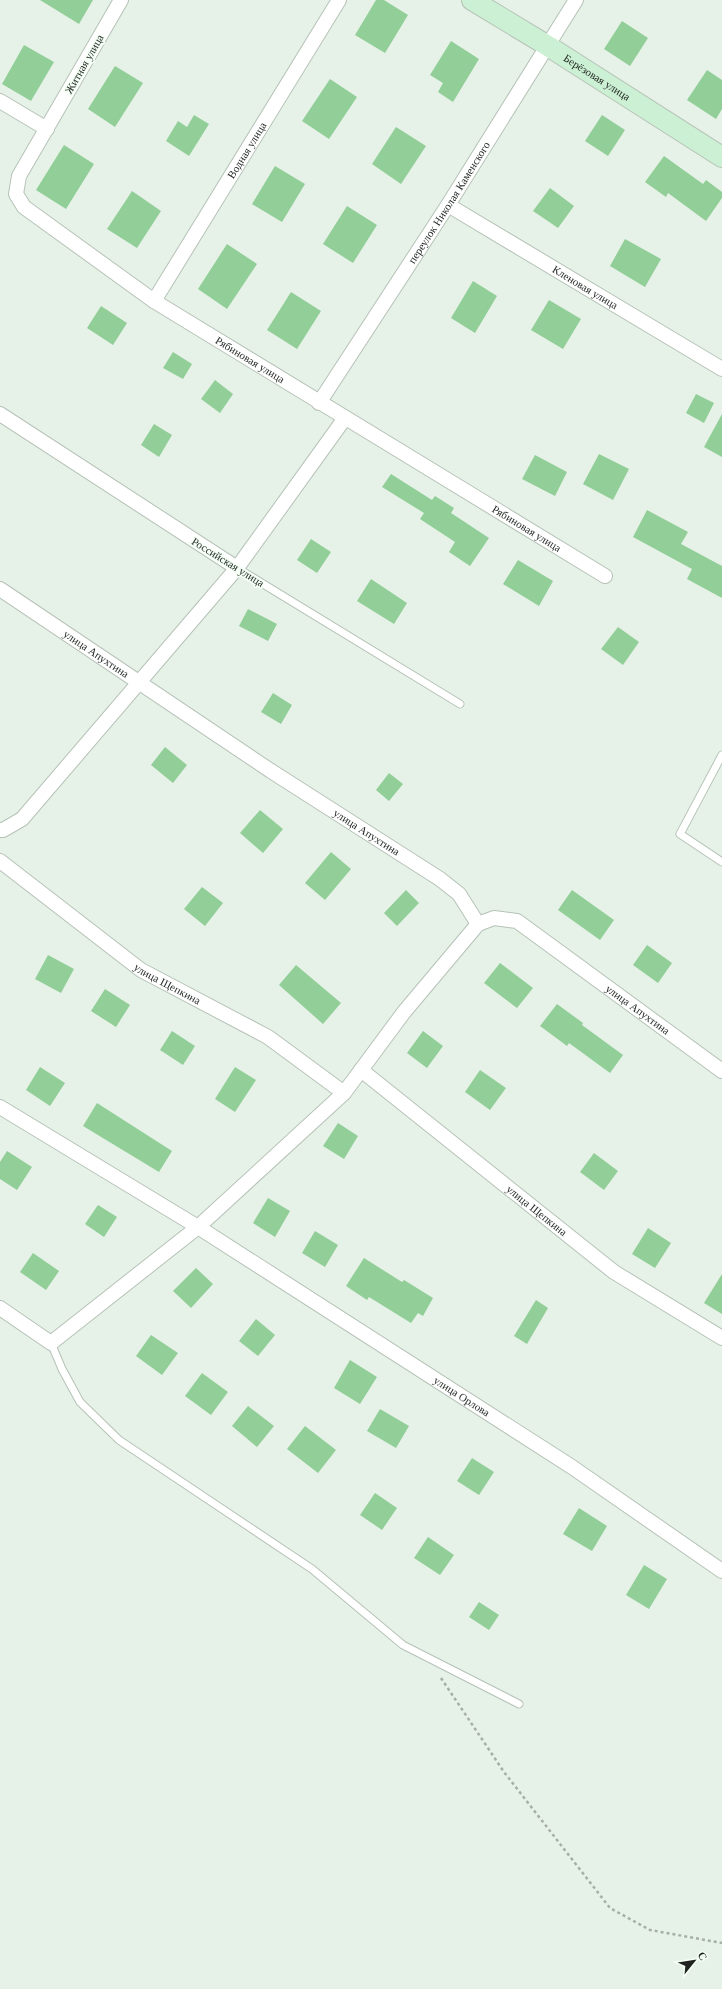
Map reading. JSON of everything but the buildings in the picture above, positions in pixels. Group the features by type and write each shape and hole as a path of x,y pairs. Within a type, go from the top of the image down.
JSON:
{"main road":[{"name":"Берёзовая улица","path":"472,0 548,46 722,157"}],"street":[{"name":"Житная улица","path":"47,129 121,0"},
{"name":"Водная улица","path":"154,301 340,0"},
{"name":"переулок Николая Каменского","path":"319,402 448,205 576,0"},
{"path":"0,101 47,129"},
{"name":"Рябиновая улица","path":"47,129 19,176 16,194 24,207 154,301 605,576"},
{"name":"Кленовая улица","path":"448,205 722,369"},
{"name":"Российская улица","path":"0,414 237,568"},
{"path":"0,830 3,830 22,819 237,568 345,418"},
{"name":"улица Апухтина","path":"0,589 271,771 440,879 459,894 478,924 494,918 517,921 722,1071"},
{"name":"улица Щепкина","path":"0,861 141,970 268,1037 344,1092"},
{"path":"0,1308 51,1344 198,1226 344,1092 404,1012 478,924"},
{"name":"улица Щепкина","path":"361,1070 614,1272 722,1338"},
{"name":"улица Орлова","path":"0,1107 198,1226 572,1467 722,1571"}],"lane":[{"name":"Российская улица","path":"237,568 460,704"},
{"path":"722,755 680,834 722,862"},
{"path":"51,1344 62,1369 80,1402 119,1440 312,1569 403,1644 519,1704"}],"path":[{"path":"428,1658 504,1772 610,1908 650,1930 722,1943"}]}
